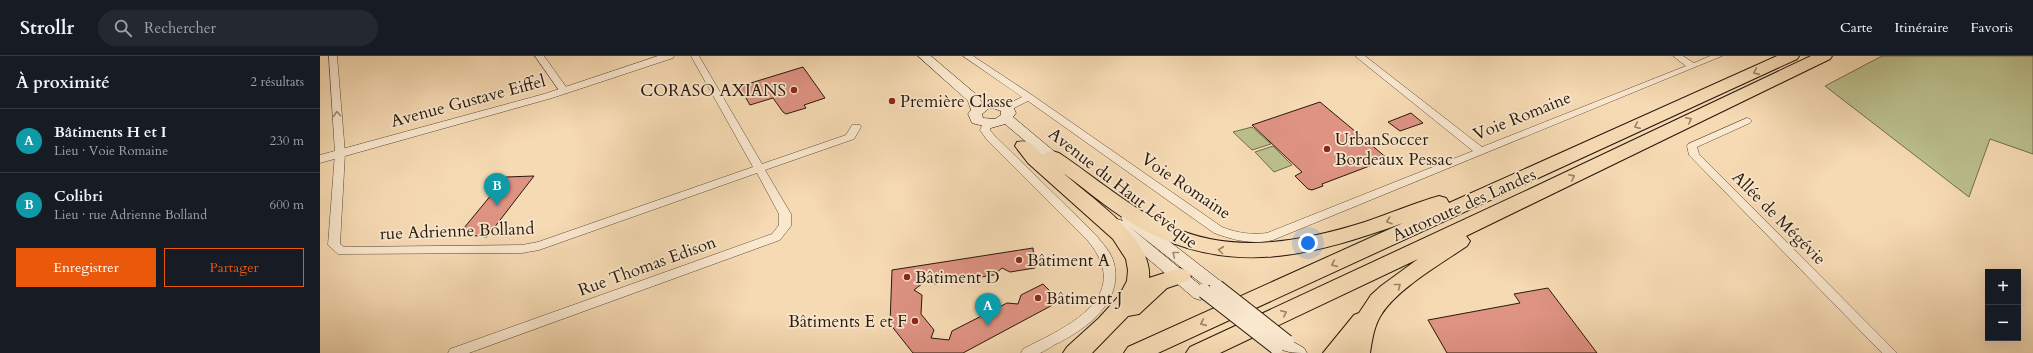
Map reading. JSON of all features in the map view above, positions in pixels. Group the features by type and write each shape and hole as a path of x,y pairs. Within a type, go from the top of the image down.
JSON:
{"highway":[{"name":"Autoroute des Landes","path":"1136,353 1791,56"},
{"name":"Autoroute des Landes","path":"1198,353 1537,194 1824,56"},
{"path":"1024,146 1035,159 1120,234 1130,244 1138,259 1138,279 1135,290 1126,305 1080,349"},
{"path":"1052,157 1138,217 1163,231 1184,241 1207,248 1244,252 1296,247 1331,239 1392,220 1558,162"},
{"path":"1335,353 1374,308 1393,290 1438,255 1482,227 1528,202 1537,194"},
{"path":"1080,349 1122,318 1159,282 1183,279"},
{"path":"1358,353 1363,328 1374,308"}],"main road":[{"path":"924,56 976,104 983,107 1000,104 999,118 981,122 975,117 983,107"},
{"path":"931,56 979,98 983,107"},
{"name":"Avenue du Haut Lévèque","path":"999,118 1024,146 1183,279 1208,290"},
{"name":"Avenue du Haut Lévèque","path":"999,118 1052,157 1208,290"},
{"path":"1208,290 1285,349"}],"street":[{"path":"333,56 340,153"},
{"path":"539,56 564,92"},
{"name":"Avenue Gustave Eiffel","path":"320,159 564,92 669,56"},
{"name":"Rue Thomas Edison","path":"454,353 776,237 785,226 785,214 695,56"},
{"name":"Voie Romaine","path":"967,56 1029,97 1218,230 1245,239 1269,237 1718,56"},
{"path":"1359,56 1480,151"},
{"path":"1677,56 1693,66"},
{"path":"1028,353 1084,322 1094,312 1108,288 1110,276 1105,255 1092,238 991,138 985,130 999,118 1029,97"},
{"name":"Allée de Mégévie","path":"1747,121 1692,146 1692,152 1695,157 1890,353"},
{"path":"759,169 850,137 856,127"},
{"name":"rue Adrienne Bolland","path":"340,153 334,245 342,251 514,249 538,246 759,169"}],"green space":[{"path":"1882,56 2033,56 2033,154 1990,139 1969,197 1825,86"},
{"path":"1252,127 1271,144 1252,150 1233,132"},
{"path":"1273,146 1292,165 1274,172 1255,152"}],"building":[{"name":"CORASO AXIANS","path":"803,67 825,98 804,105 806,108 786,114 773,98 750,105 740,88 741,86"},
{"name":"UrbanSoccer Bordeaux Pessac","path":"1320,102 1388,159 1322,184 1323,186 1312,190 1308,189 1295,176 1302,172 1252,125"},
{"path":"1411,113 1423,123 1400,131 1388,122"},
{"path":"534,176 487,237 459,234 506,177"},
{"path":"1033,248 1035,268 1010,272 1002,268 994,275 935,284 927,280 914,290 922,295 921,314 934,330 931,338 949,340 952,331 1007,303 1018,304 1021,295 1043,284 1060,301 963,353 913,353 890,324 892,270"},
{"path":"1548,288 1597,353 1447,353 1428,320 1520,303 1514,294"}],"place":[{"name":"CORASO AXIANS","path":"794,90"},
{"name":"Première Classe","path":"892,101"},
{"name":"UrbanSoccer Bordeaux Pessac","path":"1327,149"},
{"name":"Colibri","path":"497,206"},
{"name":"Bâtiment A","path":"1019,260"},
{"name":"Bâtiment D","path":"907,277"},
{"name":"Bâtiment J","path":"1038,298"},
{"name":"Bâtiments E et F","path":"915,321"},
{"name":"Bâtiments H et I","path":"988,326"}]}
